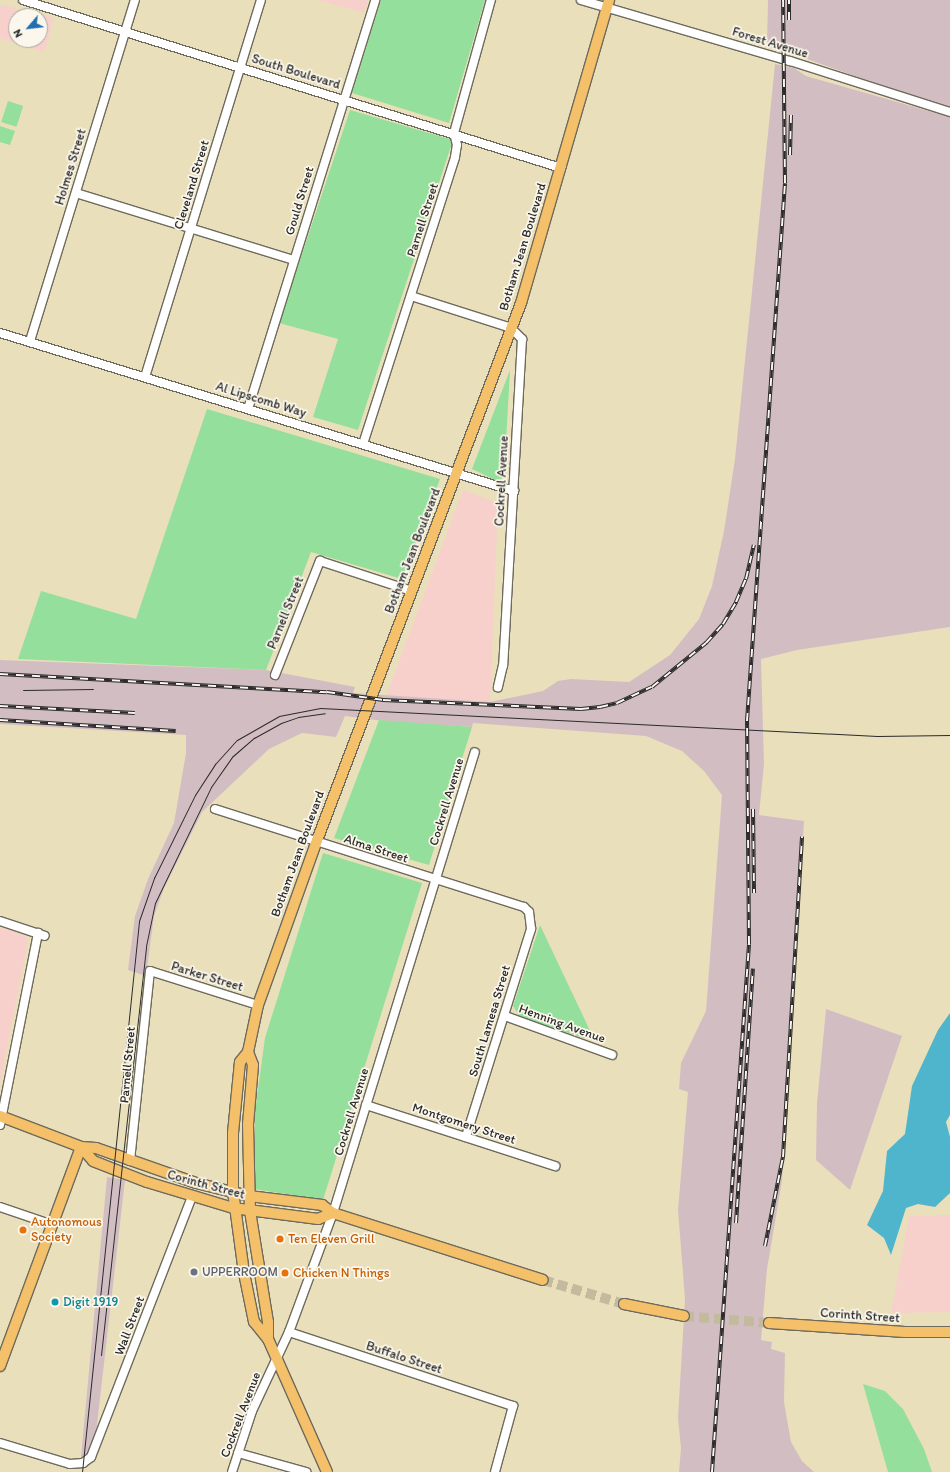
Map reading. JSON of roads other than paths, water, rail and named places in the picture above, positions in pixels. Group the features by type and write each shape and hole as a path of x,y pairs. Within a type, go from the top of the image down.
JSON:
{"main road":[{"name":"Botham Jean Boulevard","path":"327,1472 268,1340 254,1322 233,1208 233,1133 240,1062 248,1052 258,1005 316,842 511,328 561,168 608,4"},
{"name":"Botham Jean Boulevard","path":"248,1052 253,1065 248,1124 250,1211 268,1322 268,1340"},
{"name":"Corinth Street","path":"1,1119 81,1147 96,1148 130,1161 233,1192 249,1196 322,1205 333,1213 543,1280"},
{"name":"Corinth Street","path":"81,1147 93,1161 192,1197 233,1208 318,1219 333,1213"},
{"path":"0,1366 81,1147"},
{"path":"624,1304 684,1316"},
{"name":"Corinth Street","path":"769,1323 905,1332 950,1332"}],"street":[{"name":"South Boulevard","path":"23,0 241,68 344,98 561,168"},
{"name":"Holmes Street","path":"30,341 134,0"},
{"name":"Cleveland Street","path":"145,377 261,0"},
{"name":"Gould Street","path":"248,409 375,0"},
{"name":"Parnell Street","path":"363,444 455,157 457,145 454,133 491,0"},
{"name":"Forest Avenue","path":"582,0 608,4 950,112"},
{"path":"76,193 294,260"},
{"path":"411,296 511,328"},
{"name":"Cockrell Avenue","path":"498,687 503,666 522,346 522,339 511,328"},
{"name":"Al Lipscomb Way","path":"0,333 514,491"},
{"name":"Parnell Street","path":"275,675 320,561 412,591"},
{"name":"Cockrell Avenue","path":"232,1472 261,1389 289,1332 333,1213 475,752"},
{"name":"Alma Street","path":"215,809 524,907 529,912"},
{"name":"South Lamesa Street","path":"466,1137 531,929 529,912"},
{"path":"0,922 41,935 1,1119"},
{"name":"Parnell Street","path":"130,1161 150,971"},
{"name":"Parker Street","path":"150,971 258,1005"},
{"name":"Henning Avenue","path":"504,1016 612,1055"},
{"name":"Montgomery Street","path":"366,1105 555,1166"},
{"name":"Wall Street","path":"0,1443 70,1464 86,1462 95,1451 192,1197"},
{"path":"0,1207 53,1225"},
{"name":"Buffalo Street","path":"289,1332 513,1406 495,1472"},
{"path":"238,1453 306,1472"}],"water":[{"path":"950,1013 950,1115 946,1122 950,1137 950,1193 935,1207 918,1204 906,1208 891,1255 884,1238 867,1225 883,1191 887,1151 905,1134 912,1086 938,1030"}],"tunnel":[{"path":"543,1280 624,1304"},
{"path":"684,1316 769,1323"}],"tram line":[{"path":"23,690 93,689"},
{"path":"82,1472 139,921 154,878 195,795 216,763 237,740 279,716 320,708 877,736 950,735"},
{"path":"101,1355 146,946 155,903 211,787 233,756 254,738 281,723 298,717 325,713"}],"railway":[{"path":"712,1472 749,944 747,721 785,183 783,0"},
{"path":"789,0 789,20"},
{"path":"790,155 791,115"},
{"path":"0,674 327,692 383,700 581,709 600,707 617,703 652,687 706,643 723,624 736,602 746,579 754,545"},
{"path":"0,706 135,713"},
{"path":"0,720 176,731"},
{"path":"753,809 754,893"},
{"path":"765,1246 783,1157 802,837"},
{"path":"736,1223 753,969"}],"place":[{"name":"Autonomous Society","path":"23,1230"},
{"name":"Ten Eleven Grill","path":"280,1239"},
{"name":"UPPERROOM","path":"194,1272"},
{"name":"Chicken N Things","path":"285,1273"},
{"name":"Digit 1919","path":"55,1302"}]}
